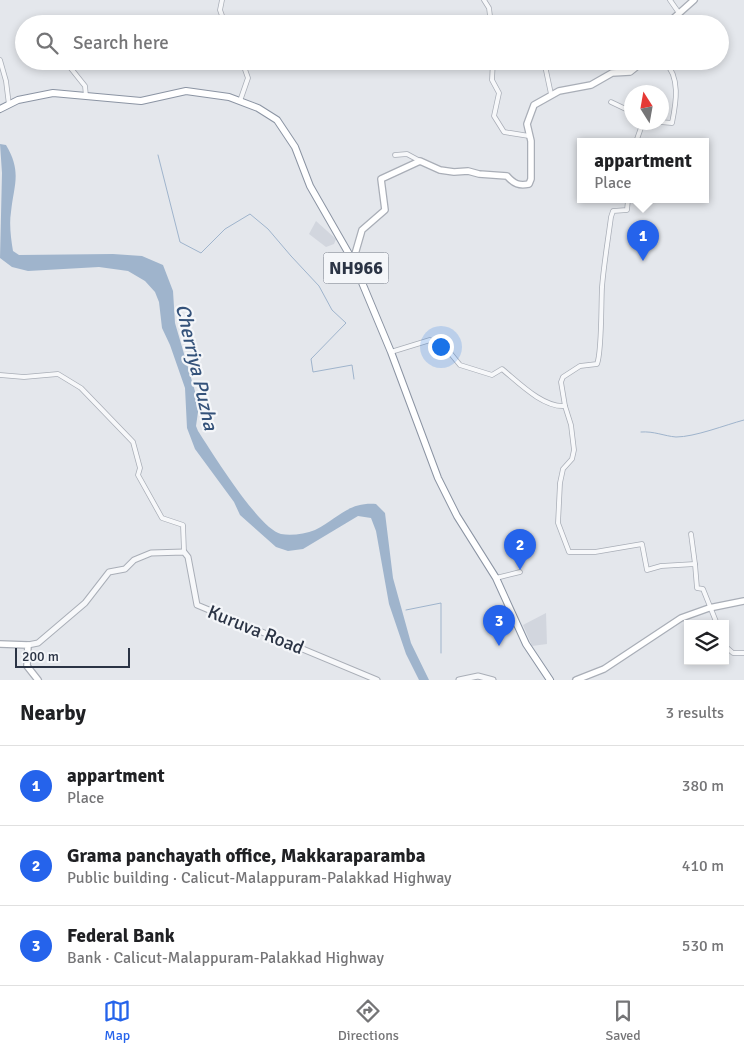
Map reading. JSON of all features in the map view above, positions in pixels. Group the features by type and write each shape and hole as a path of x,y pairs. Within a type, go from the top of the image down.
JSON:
{"highway":[{"name":"NH966","path":"0,109 18,100 48,93 140,101 186,91 229,97 270,115 287,133 295,147 310,186 353,261 391,352 438,478 457,516 496,578 526,644 550,680"}],"main road":[{"path":"679,13 694,0"},
{"path":"353,261 362,230 385,210 381,179 420,161 440,170 468,171 479,174 507,176 513,183 529,184 531,179 527,124 534,105 550,94 591,86 612,73 630,72 632,70"},
{"path":"576,680 620,659 669,624 709,608 744,601"},
{"path":"0,644 28,646 27,666 38,680"}],"street":[{"path":"222,0 220,10 222,15"},
{"path":"484,0 489,8 490,15"},
{"path":"670,0 679,13"},
{"path":"0,60 6,81 9,105"},
{"path":"72,70 85,86 86,96"},
{"path":"240,102 248,78 245,70"},
{"path":"493,70 492,80 499,93 494,116 504,132 529,136"},
{"path":"546,70 550,94"},
{"path":"668,70 675,84 678,98 672,123 669,123"},
{"path":"611,102 624,108"},
{"path":"395,155 407,154 420,161"},
{"path":"628,203 627,210 617,209 613,211 611,217 602,284 599,340 601,356 597,364 580,366 570,375 563,377 561,382 572,430 574,450 572,458 563,469 560,483 558,523 569,552 595,552 642,544 647,570 661,566 695,564"},
{"path":"391,352 430,340 437,352 452,354 460,364 492,375 502,369 542,400 557,407 565,406"},
{"path":"0,375 24,377 58,374 81,388 133,442 140,468 138,475 162,518 183,525 184,552 151,553 134,560 125,569 109,572 84,603 38,643 28,646"},
{"path":"691,534 697,588 703,589 709,608 716,616 716,620"},
{"name":"Kuruva Road","path":"184,552 188,557 197,605 377,680"},
{"path":"496,578 520,572"},
{"path":"729,650 733,653 744,653"},
{"path":"459,680 478,676 493,680"}],"shaded area":[{"path":"316,221 336,239 334,244 326,247 309,234"},
{"path":"546,613 547,644 532,646 523,625"}],"water":[{"path":"0,144 6,145 11,154 16,178 10,221 13,251 19,255 113,254 142,256 163,265 173,291 175,323 199,405 196,426 224,471 261,519 281,534 294,535 315,530 350,508 357,506 376,504 385,513 393,578 411,643 429,680 419,680 406,654 389,604 376,531 371,518 358,516 303,549 288,551 276,547 240,515 234,502 195,449 187,428 185,388 162,328 159,302 155,292 145,281 128,271 99,267 28,271 12,267 0,258 2,173"}],"waterway":[{"path":"158,155 180,242 201,253 225,229 250,214 268,229 319,286 332,310 346,323 311,359 313,372 352,365 354,379"},
{"path":"641,432 676,437 701,433 744,420"},
{"path":"406,610 441,603 441,653"}],"place":[{"name":"appartment","path":"643,261"},
{"name":"Grama panchayath office, Makkaraparamba","path":"520,570"},
{"name":"Federal Bank","path":"499,646"}],"water label":[{"name":"Cherriya Puzha","path":"197,367"}]}
